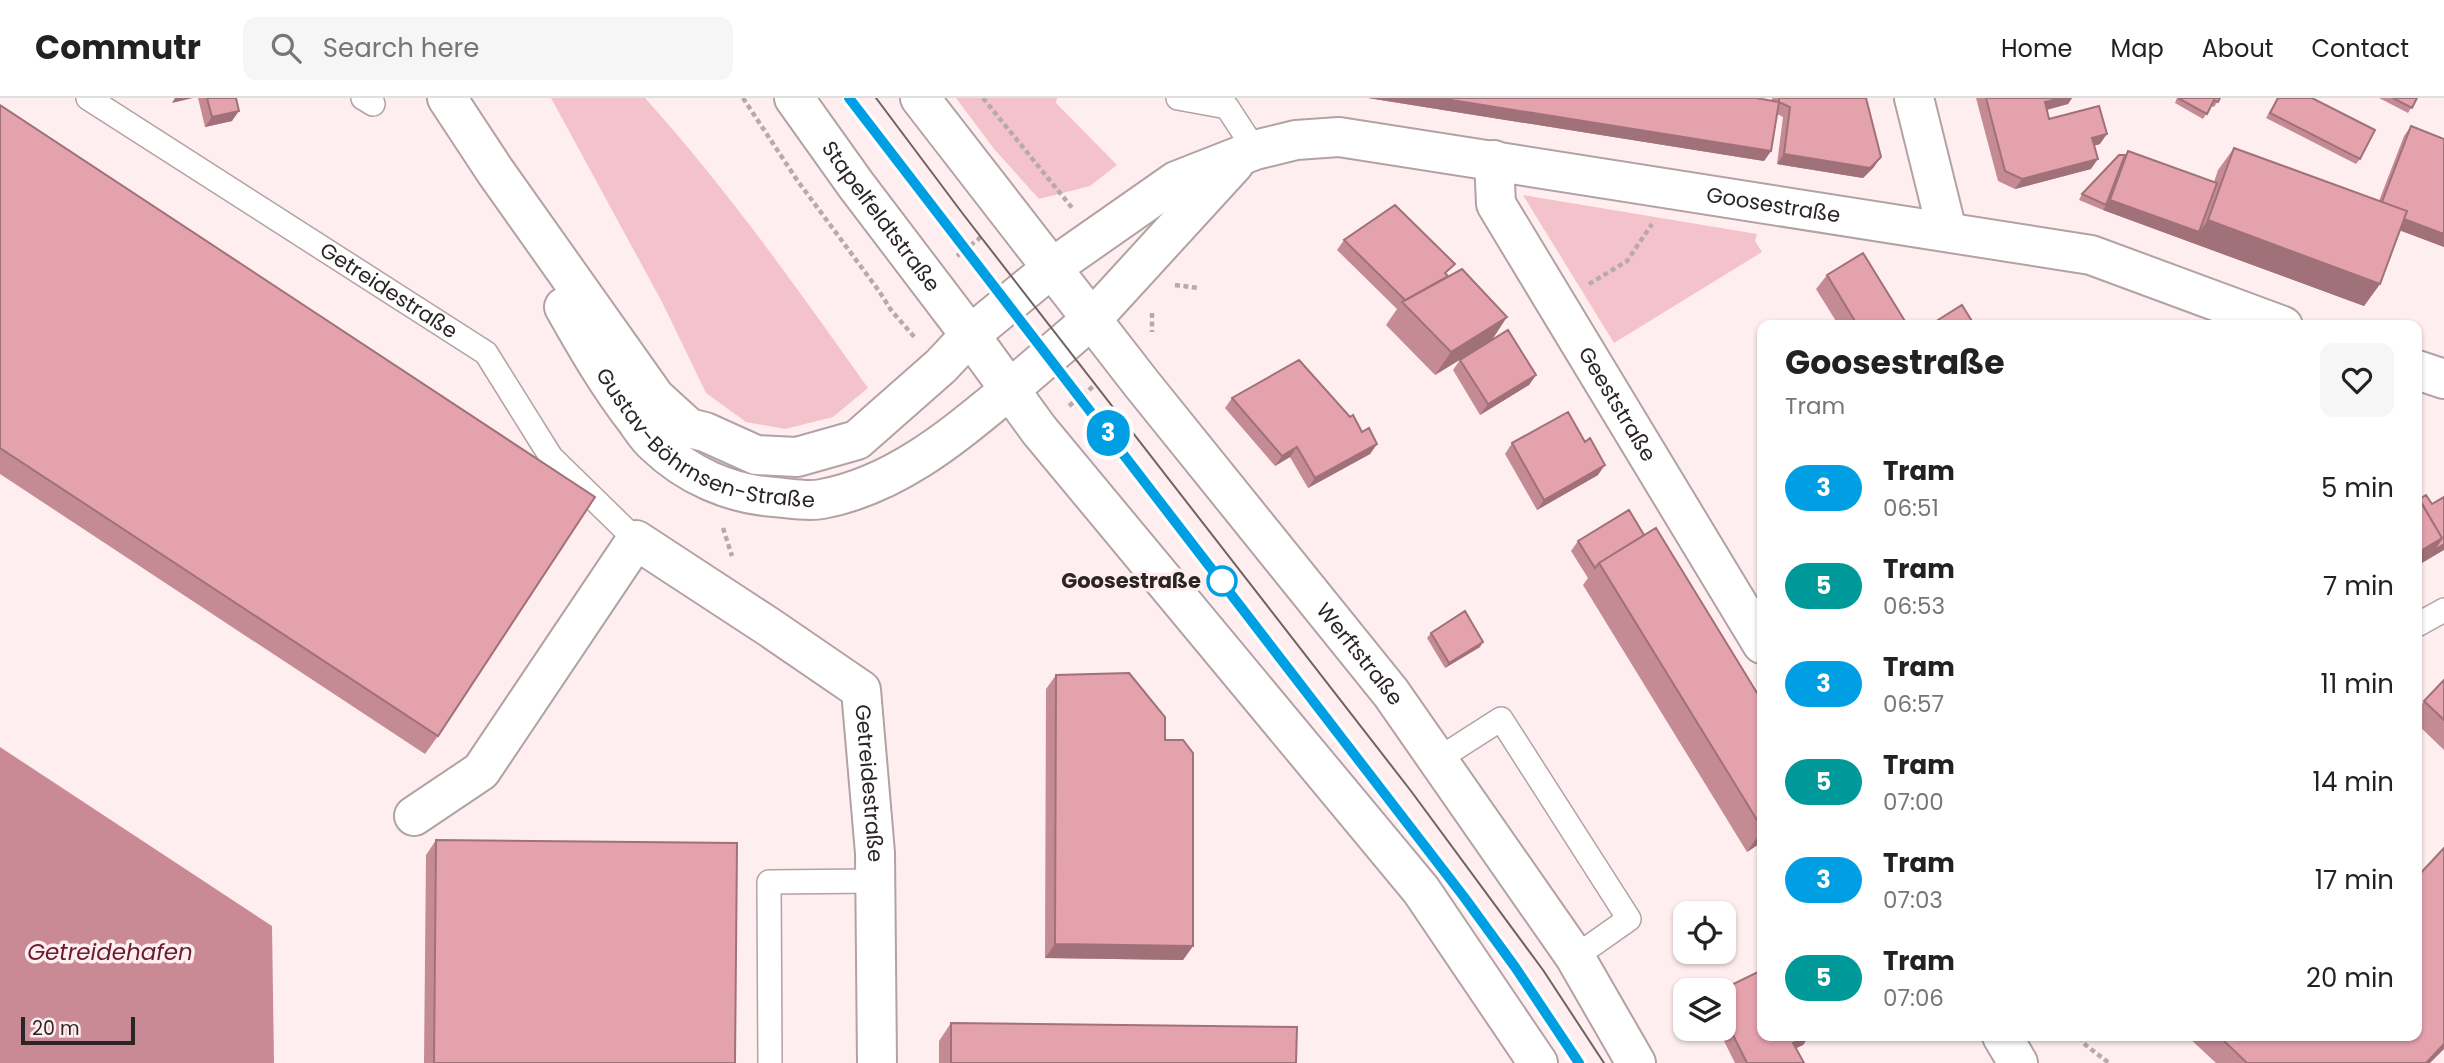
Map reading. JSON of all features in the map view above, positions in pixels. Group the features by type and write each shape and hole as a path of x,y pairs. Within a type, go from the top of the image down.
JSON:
{"street":[{"name":"Gustav-Böhrnsen-Straße","path":"447,98 495,171 655,397 689,428 705,432 756,455 797,457 857,440 941,366 970,335 1052,267"},
{"name":"Stapelfeldtstraße","path":"794,98 970,335"},
{"path":"920,98 1052,267"},
{"path":"1914,98 1947,232"},
{"name":"Goosestraße","path":"1052,267 1175,181 1249,153 1296,140 1339,137 2091,255 2267,320"},
{"path":"1093,318 1249,153"},
{"name":"Geeststraße","path":"1494,160 1496,204 1757,636"},
{"name":"Gustav-Böhrnsen-Straße","path":"495,171 541,268 611,388 654,444 694,474 751,495 819,500 873,484 942,445 1093,318"},
{"name":"Werftstraße","path":"1052,267 1391,693 1575,957 1636,1063"},
{"path":"970,335 1008,391 1039,430 1421,890 1538,1063"},
{"path":"2422,372 2444,379"},
{"path":"415,816 481,771 636,540"},
{"name":"Getreidestraße","path":"636,540 769,626 861,690 875,853 877,1063"},
{"path":"2005,1041 2018,1063"}],"lane":[{"name":"Getreidestraße","path":"88,98 486,353 551,457 636,540"},
{"path":"1178,98 1227,107 1249,153"},
{"path":"2422,622 2444,610"},
{"path":"1437,760 1501,719 1629,919 1575,957"},
{"path":"770,1063 769,882 875,881"}],"path":[{"path":"743,98 797,180 891,310 999,224 1078,215 983,98"},
{"path":"1555,304 1627,261 1675,190"},
{"path":"1039,430 1125,361"},
{"path":"2082,1041 2109,1063"}],"shaded area":[{"path":"551,98 645,98 733,203 868,388 833,417 785,429 746,422 706,393 662,302"},
{"path":"956,98 1057,98 1056,103 1117,165 1090,186 1039,199 995,150"},
{"path":"1523,195 1757,234 1755,241 1762,252 1614,343"}],"water":[{"name":"Getreidehafen","path":"0,747 272,926 274,1063 0,1063"}],"building":[{"path":"207,98 236,98 239,111 212,117"},
{"path":"1439,98 1756,98 1779,102 1771,151"},
{"path":"1779,98 1866,98 1881,157 1870,168 1784,154 1790,107 1779,102"},
{"path":"1986,98 2061,98 2045,102 2049,119 2099,106 2107,134 2092,138 2098,159 2022,179 2005,171"},
{"path":"2178,98 2220,98 2218,102 2214,100 2207,114"},
{"path":"2278,98 2312,98 2375,130 2360,159 2270,113"},
{"path":"2393,98 2417,98 2412,108"},
{"path":"0,105 595,497 438,736 0,448"},
{"path":"2411,126 2444,139 2444,234 2404,219 2407,211 2382,202"},
{"path":"2234,148 2407,211 2380,284 2208,220"},
{"path":"2128,151 2217,183 2199,232 2110,200"},
{"path":"2119,155 2125,155 2106,205 2082,194"},
{"path":"1395,205 1455,264 1445,273 1448,276 1405,300 1344,240"},
{"path":"1863,253 1904,320 1854,320 1827,275"},
{"path":"1462,269 1507,317 1451,352 1402,302"},
{"path":"1962,305 1971,320 1938,320"},
{"path":"1508,330 1536,375 1488,404 1460,360"},
{"path":"1299,360 1350,417 1353,415 1362,432 1369,428 1377,444 1315,478 1297,447 1282,456 1232,398"},
{"path":"1568,412 1585,442 1590,438 1605,465 1544,500 1512,443"},
{"path":"2426,495 2432,504 2444,497 2444,544 2433,551 2442,538 2422,504 2422,497"},
{"path":"2422,504 2442,538 2422,550"},
{"path":"1629,510 1644,535 1595,568 1578,541"},
{"path":"1656,528 1757,693 1757,820 1599,563"},
{"path":"1465,611 1483,642 1449,663 1431,633"},
{"path":"1129,673 1165,717 1165,740 1183,740 1193,753 1193,946 1055,944 1056,675"},
{"path":"2444,680 2444,720 2424,701"},
{"path":"436,840 737,843 735,1063 434,1063"},
{"path":"2444,848 2444,1044 2426,1063 2247,1063 2224,1041 2422,1041 2422,872"},
{"path":"1757,972 1757,1041 1797,1041 1793,1043 1804,1063 1747,1063 1736,1041 1736,983"},
{"path":"951,1023 1297,1027 1296,1063 951,1063"}],"tram line":[{"path":"849,98 1464,897 1515,967 1578,1063"},
{"name":"3","path":"849,98 1464,897 1579,1063"},
{"path":"876,98 1411,791 1543,970 1604,1063"}],"place":[{"name":"Goosestraße","path":"1222,581"}]}
